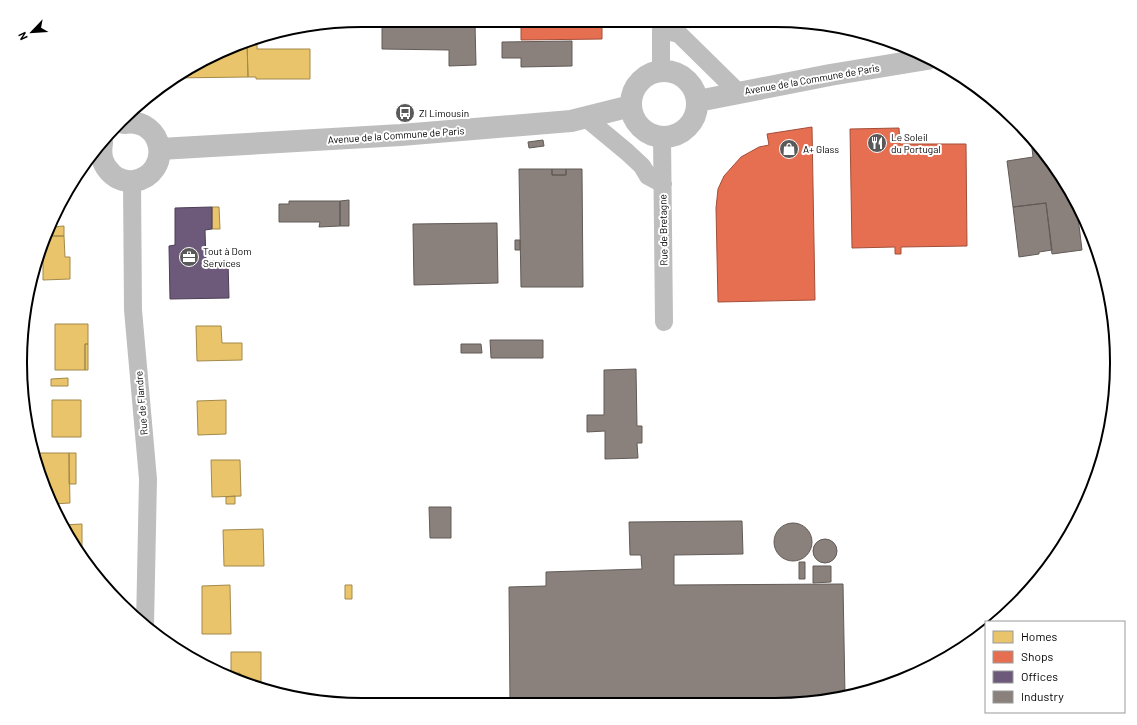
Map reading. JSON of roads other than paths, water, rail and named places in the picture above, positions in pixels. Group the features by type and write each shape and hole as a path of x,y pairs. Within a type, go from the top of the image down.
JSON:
{"street":[{"path":"661,27 661,70"},
{"path":"663,27 678,34 738,92"},
{"name":"Avenue de la Commune de Paris","path":"698,101 738,92 919,60"},
{"path":"661,70 674,72 686,78 694,88 698,101 696,115 688,127 676,135 662,137 651,134 641,127 634,118 631,106 632,94 639,82 649,74 661,70"},
{"name":"Avenue de la Commune de Paris","path":"160,149 461,130 571,121 631,106"},
{"path":"586,118 642,166 648,176 663,184"},
{"path":"100,154 107,169 122,180 132,181 141,179 156,167 160,149 153,133 147,127 129,121"},
{"name":"Rue de Bretagne","path":"662,137 664,322"},
{"name":"Rue de Flandre","path":"132,181 133,310 148,479 145,618"}],"place":[{"name":"ZI Limousin","path":"405,113"},
{"name":"Le Soleil du Portugal","path":"877,143"},
{"name":"A+ Glass","path":"789,149"},
{"name":"Tout à Dom Services","path":"189,257"}]}
